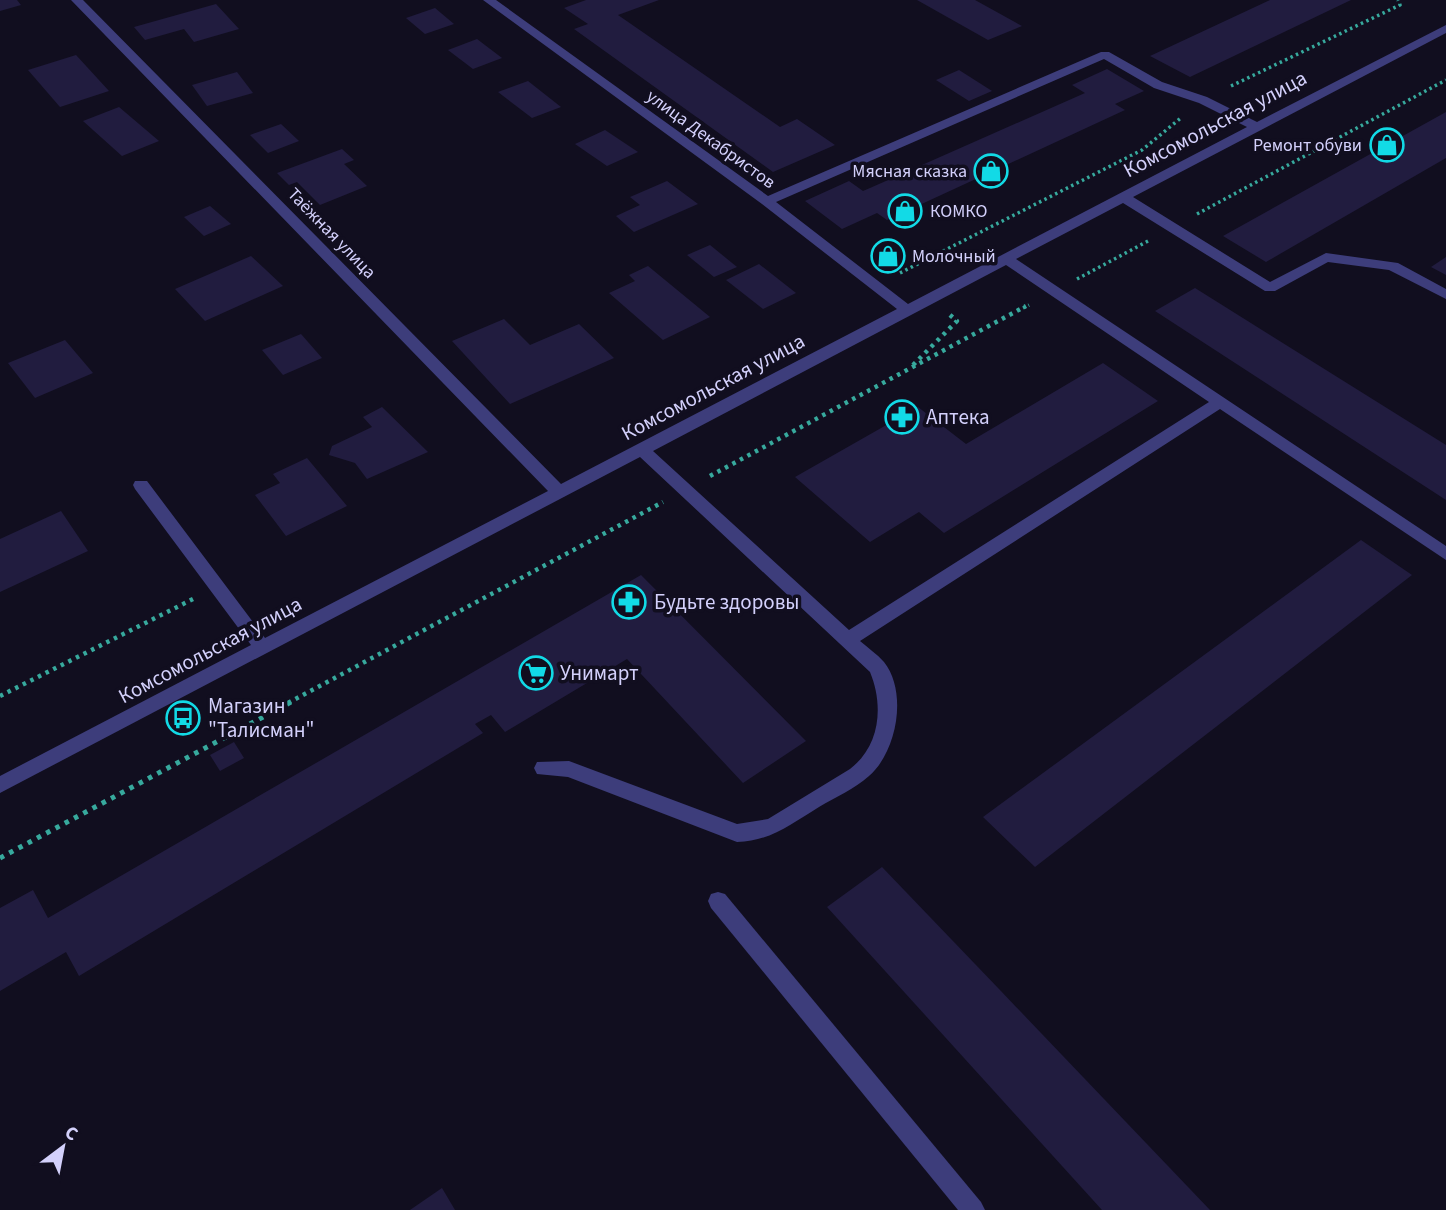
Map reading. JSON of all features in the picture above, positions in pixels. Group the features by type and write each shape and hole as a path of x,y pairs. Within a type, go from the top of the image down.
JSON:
{"street":[{"name":"Таёжная улица","path":"77,0 560,493"},
{"name":"улица Декабристов","path":"495,1 767,201 908,311"},
{"name":"Комсомольская улица","path":"0,785 1446,29"},
{"path":"767,201 1105,54 1158,85 1203,100 1257,127"},
{"path":"1125,198 1270,288 1326,257 1393,266 1446,295"},
{"path":"1007,259 1446,554"},
{"path":"847,640 1220,402"},
{"path":"544,768 569,769 737,833 761,834 868,765 882,740 888,716 886,685 878,668 683,491 642,450"},
{"path":"141,485 263,648"},
{"path":"718,901 973,1210"}],"path":[{"path":"896,275 1142,150 1203,100 1399,5 1398,0"},
{"path":"0,858 1446,80"},
{"path":"0,696 218,587"}],"building":[{"path":"0,0 17,0 21,5 0,11"},
{"path":"586,0 659,0 618,15 780,127 797,119 835,145 773,172 574,29 588,24 564,8"},
{"path":"917,0 975,0 1022,26 988,40"},
{"path":"1270,0 1351,0 1190,77 1150,56"},
{"path":"216,4 239,29 194,42 184,29 145,40 134,27"},
{"path":"435,8 454,24 425,34 406,18"},
{"path":"477,39 502,58 473,69 448,50"},
{"path":"76,55 109,91 60,107 28,70"},
{"path":"1107,69 1144,91 1115,104 1125,110 887,220 877,213 842,229 805,201 849,181 863,191 870,188 1085,93 1072,85"},
{"path":"959,70 992,91 969,101 936,80"},
{"path":"237,72 253,93 207,106 192,85"},
{"path":"528,81 561,107 532,118 498,92"},
{"path":"119,107 159,141 122,156 83,121"},
{"path":"1446,112 1446,158 1266,262 1223,236"},
{"path":"281,124 299,141 268,153 250,135"},
{"path":"605,130 638,152 607,166 575,144"},
{"path":"342,149 354,160 344,164 367,186 320,205 297,182 289,185 277,173"},
{"path":"667,181 698,204 634,232 616,216 640,205 630,197"},
{"path":"210,206 231,224 204,236 184,217"},
{"path":"710,245 737,267 714,277 687,255"},
{"path":"251,256 283,286 205,321 175,289"},
{"path":"1446,257 1446,275 1431,267"},
{"path":"759,264 796,293 763,309 726,280"},
{"path":"648,266 710,317 663,340 609,293 635,281 629,275"},
{"path":"1195,288 1446,445 1446,500 1155,311"},
{"path":"504,319 530,345 579,324 614,358 510,404 452,341"},
{"path":"301,334 322,358 283,375 262,350"},
{"path":"65,340 93,373 35,398 8,363"},
{"path":"1103,363 1158,401 944,533 919,512 870,542 795,477 918,407 966,444"},
{"path":"382,407 428,452 367,479 355,463 329,455 332,446 372,427 363,417"},
{"path":"307,458 347,506 286,536 255,495 280,483 273,474"},
{"path":"61,511 88,551 0,592 0,539"},
{"path":"1361,540 1412,575 1035,867 983,817"},
{"path":"641,575 806,741 743,783 627,659 505,732 491,715 475,724 483,733 79,976 66,952 0,991 0,908 33,890 48,918"},
{"path":"234,742 244,758 220,771 210,755"},
{"path":"882,867 1210,1210 1102,1210 827,907"},
{"path":"442,1188 455,1210 410,1210"}],"place":[{"name":"Ремонт обуви","path":"1387,145"},
{"name":"Мясная сказка","path":"991,171"},
{"name":"КОМКО","path":"905,211"},
{"name":"Молочный","path":"888,256"},
{"name":"Аптека","path":"902,417"},
{"name":"Будьте здоровы","path":"629,602"},
{"name":"Унимарт","path":"536,673"},
{"name":"Магазин \"Талисман\"","path":"183,718"}]}
